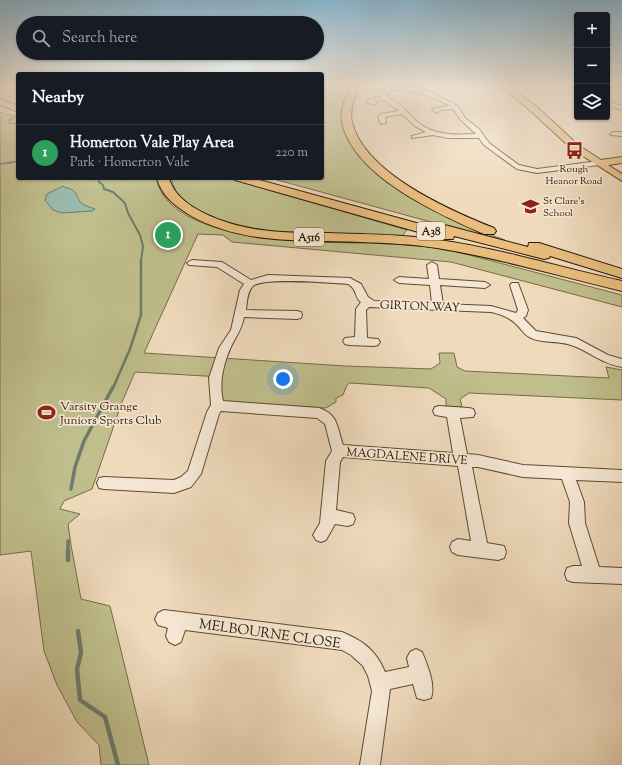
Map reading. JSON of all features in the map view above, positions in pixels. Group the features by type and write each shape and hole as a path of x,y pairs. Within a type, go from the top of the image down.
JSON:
{"highway":[{"path":"349,122 350,131 361,151 392,180 443,211 493,233 622,274"},
{"name":"A516","path":"163,180 171,195 188,209 207,219 235,228 264,234 383,239 434,244 468,250 622,286"},
{"name":"A38","path":"246,180 622,286"},
{"name":"A38","path":"268,180 443,228 622,274"}],"main road":[{"path":"547,122 568,142 622,178"},
{"path":"599,163 622,160"}],"street":[{"path":"414,122 433,133 448,137 481,136"},
{"path":"467,122 474,127 486,144 510,163 522,169 537,171 599,163"},
{"path":"414,137 433,133"},
{"path":"613,134 622,134"},
{"path":"104,483 174,487 186,482 194,474 213,412 218,406 216,399 215,378 225,348 236,330 245,290 250,283 219,264 192,263"},
{"path":"432,265 438,307"},
{"name":"GIRTON WAY","path":"250,283 268,278 350,281 356,283 360,287 363,299 367,303 372,304 492,309 505,311 515,318 528,332 536,336 577,343 616,363 622,363"},
{"path":"399,280 485,285"},
{"path":"515,285 523,310 522,314 515,318"},
{"path":"361,341 361,309 367,303"},
{"path":"240,314 297,316"},
{"path":"349,341 374,342"},
{"name":"MAGDALENE DRIVE","path":"218,406 319,413 325,415 332,423 335,445 339,451 478,461 523,471 622,476"},
{"path":"439,411 469,413"},
{"path":"453,412 480,550"},
{"path":"321,535 327,524 333,461 339,451"},
{"path":"567,473 577,502 577,523 593,575"},
{"path":"328,516 348,519"},
{"path":"458,547 498,552"},
{"path":"573,574 622,576"},
{"name":"MELBOURNE CLOSE","path":"173,626 342,642 352,645 370,660 380,682 381,691 370,765"},
{"path":"380,682 420,674"}],"shaded area":[{"path":"0,122 16,122 16,180 157,180 168,201 192,218 224,230 260,237 299,241 402,244 450,250 622,295 622,307 451,262 232,242 223,235 198,234 144,353 345,366 431,369 440,363 439,353 454,353 457,367 465,371 609,378 606,367 622,370 622,400 469,393 460,399 462,407 446,406 446,399 429,388 350,383 347,385 343,395 336,398 336,402 326,408 224,402 220,397 222,377 135,372 122,402 92,489 64,501 60,509 80,514 68,524 81,599 110,606 149,765 101,765 99,745 77,722 57,685 44,651 31,551 0,555"},
{"path":"324,122 346,122 345,129 351,143 366,161 480,231 505,240 504,242 277,180 324,180"},
{"path":"172,180 234,180 407,230 402,236 350,236 285,233 253,228 223,221 198,211 180,197 174,188"}],"water":[{"path":"63,186 75,192 80,202 95,209 92,211 62,213 53,210 45,200 47,194"}],"waterway":[{"path":"9,122 9,123 16,124"},
{"path":"10,162 16,161"},
{"path":"0,164 10,162"},
{"path":"99,180 104,189 113,192 125,203 128,213 140,235 143,246 141,261"},
{"path":"113,388 130,349 141,315 141,261"},
{"path":"71,489 75,467 84,441 113,387"},
{"path":"68,541 68,560"},
{"path":"78,631 81,653 77,669 80,700 105,717 118,765"}],"place":[{"name":"Rough Heanor Road","path":"574,151"},
{"name":"St Clare's School","path":"530,206"},
{"name":"Homerton Vale Play Area","path":"168,235"},
{"name":"Varsity Grange Juniors Sports Club","path":"47,413"}]}
